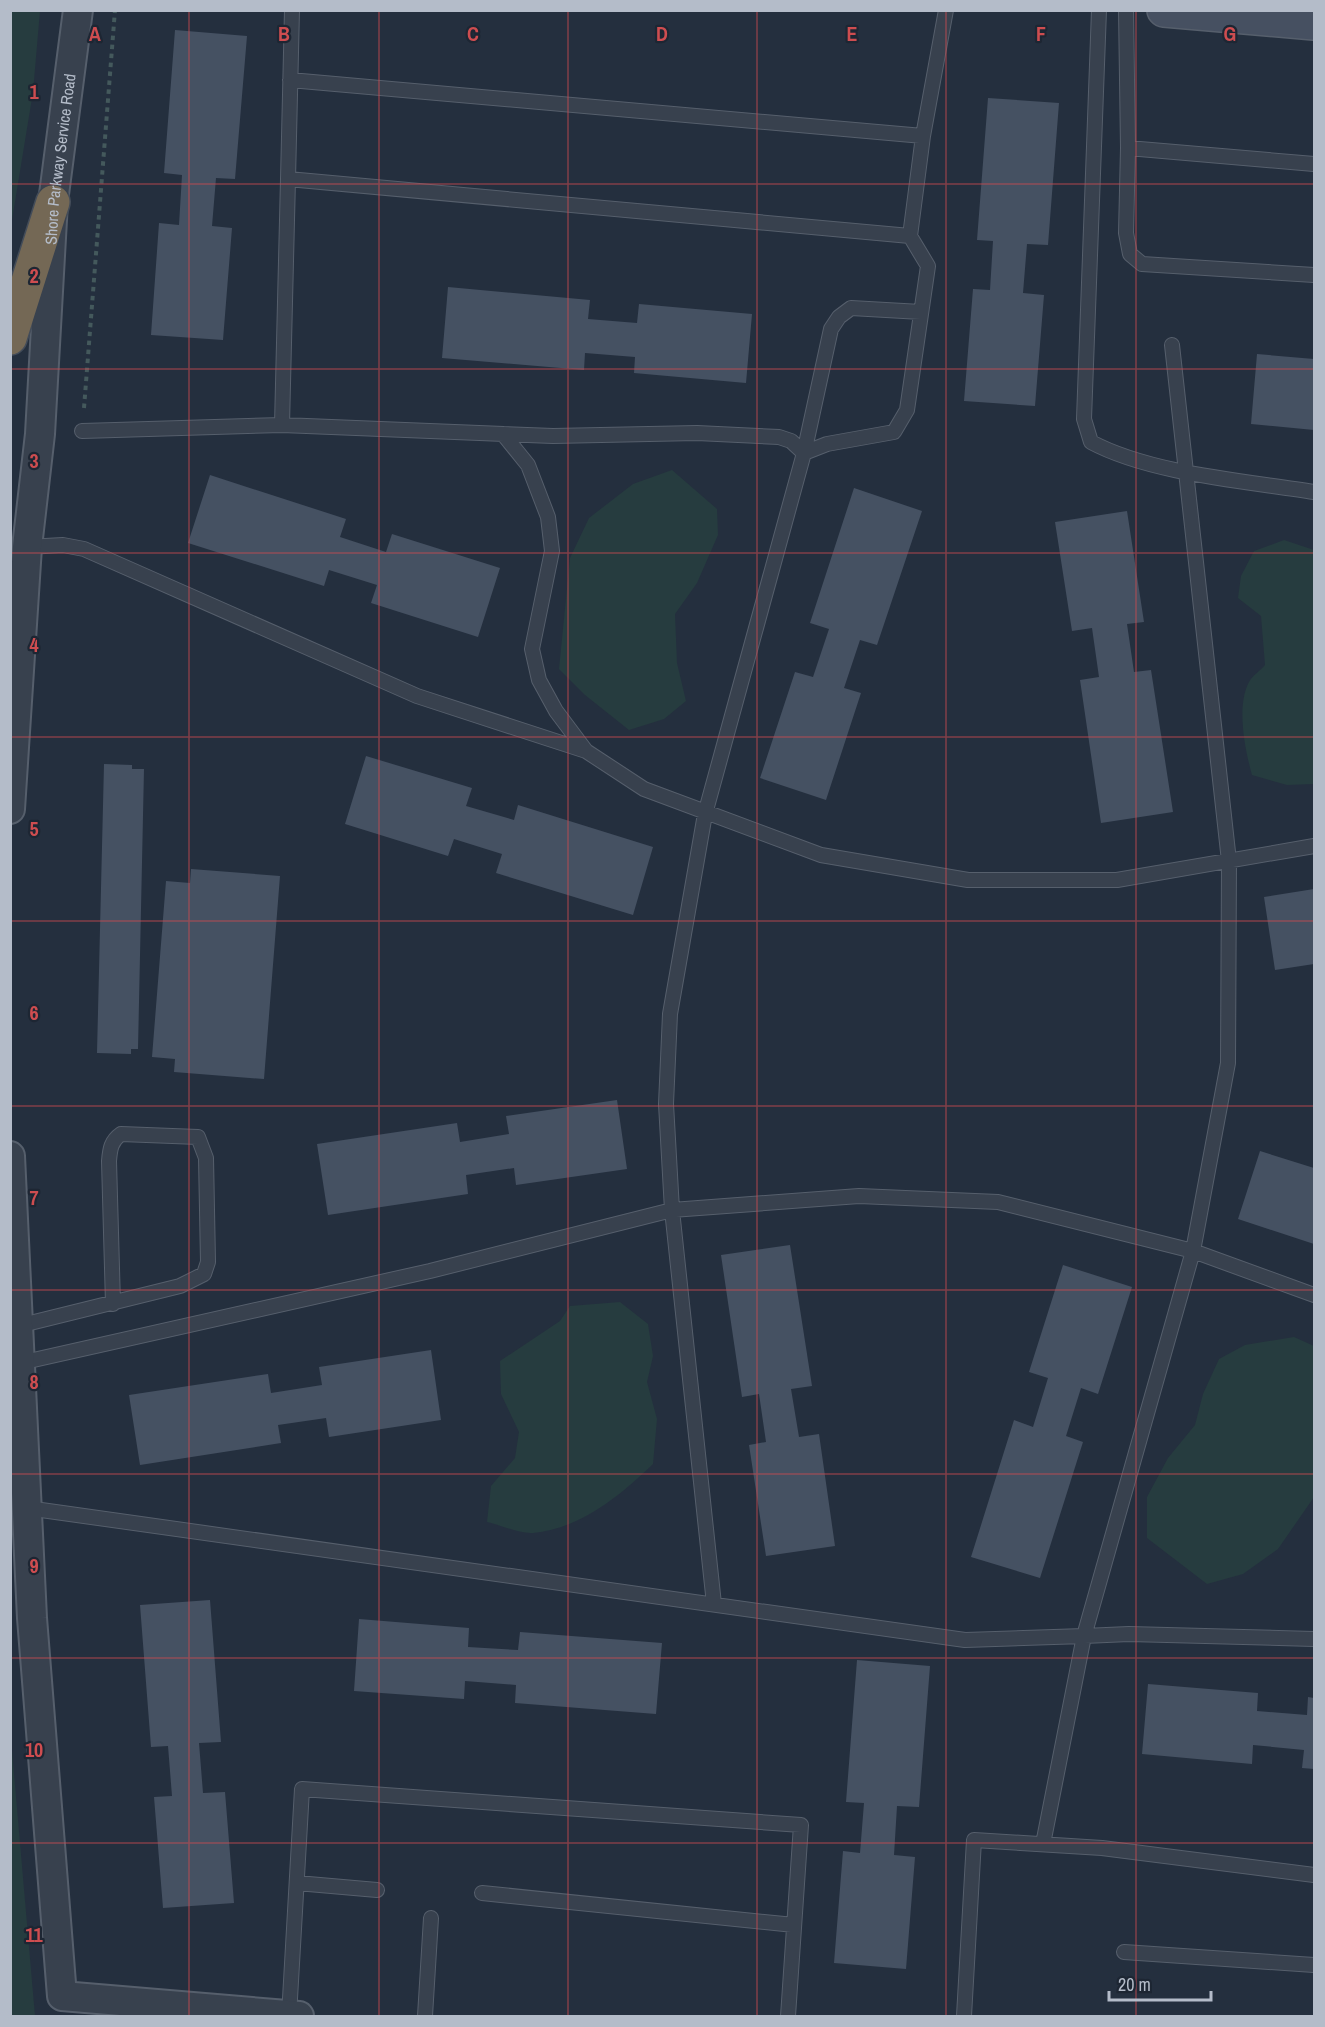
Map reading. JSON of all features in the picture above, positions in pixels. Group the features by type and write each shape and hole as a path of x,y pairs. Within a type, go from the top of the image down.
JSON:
{"highway":[{"path":"10,338 53,202"}],"main road":[{"path":"1164,10 1305,18"}],"street":[{"name":"Shore Parkway Service Road","path":"10,809 27,547 40,434 53,202 78,10"},
{"path":"10,1156 32,1618 62,1996 294,2016"}],"lane":[{"path":"282,425 292,10"},
{"path":"804,453 827,444 894,432 907,410 928,266 910,236 923,136 946,10"},
{"path":"1099,10 1084,419 1091,442 1112,453 1185,471 1314,492"},
{"path":"1126,10 1128,148 1126,233 1130,254 1142,264 1314,275"},
{"path":"290,80 923,136"},
{"path":"1128,148 1314,164"},
{"path":"288,179 910,236"},
{"path":"714,1604 672,1210 666,1104 670,1014 705,814 804,453 831,329 839,317 851,308 921,312"},
{"path":"1043,1844 1084,1636 1193,1251 1228,1063 1229,861 1172,345"},
{"path":"82,431 282,425 503,434 697,433 779,437 791,441 804,453"},
{"path":"503,434 528,465 548,517 552,551 532,649 539,680 556,711 586,751"},
{"path":"27,547 63,545 84,549 417,696 586,751 644,789 705,814 820,855 968,880 1117,880 1314,846"},
{"path":"18,1326 113,1304 180,1286 204,1274 208,1262 206,1158 198,1137 121,1134 114,1139 109,1161 113,1304"},
{"path":"20,1363 430,1271 672,1210 859,1196 998,1202 1193,1251 1314,1295"},
{"path":"27,1508 965,1640 1129,1634 1314,1639"},
{"path":"294,2016 302,1789 801,1825 788,2016"},
{"path":"964,2016 974,1840 1102,1848 1314,1875"},
{"path":"297,1883 377,1890"},
{"path":"482,1893 794,1925"},
{"path":"425,2016 431,1918"},
{"path":"1124,1952 1314,1965"}],"path":[{"path":"82,431 115,10"}],"green space":[{"path":"11,10 40,11 33,92 11,226"},
{"path":"672,470 717,509 718,535 697,583 675,614 677,663 686,701 664,719 629,730 585,695 559,669 570,558 589,518 633,484"},
{"path":"1284,540 1314,550 1314,784 1287,785 1252,775 1243,728 1245,692 1250,680 1265,665 1261,616 1238,598 1241,576 1254,551"},
{"path":"620,1302 648,1324 653,1356 647,1382 657,1419 653,1464 599,1509 567,1525 528,1533 487,1522 491,1486 515,1458 519,1432 501,1394 500,1361 560,1321 570,1306"},
{"path":"1294,1337 1314,1346 1314,1497 1278,1549 1243,1574 1207,1584 1147,1538 1147,1497 1168,1458 1195,1425 1203,1394 1219,1359 1245,1345"},
{"path":"11,1739 35,2016 11,2016"}],"building":[{"path":"175,30 247,36 235,179 216,178 212,226 232,228 223,340 151,335 159,223 179,225 182,175 164,173"},
{"path":"988,98 1059,103 1048,245 1027,244 1023,293 1044,295 1035,406 964,401 973,289 990,290 993,241 977,240"},
{"path":"448,287 590,300 588,319 637,323 639,304 752,314 746,383 634,373 635,357 585,353 584,370 442,358"},
{"path":"1257,354 1314,359 1314,430 1251,424"},
{"path":"210,475 346,519 340,537 386,552 392,534 500,568 478,637 371,603 377,585 329,570 324,586 188,543"},
{"path":"854,488 922,511 877,645 860,640 844,688 861,693 826,800 760,778 795,672 813,677 829,629 810,623"},
{"path":"1127,511 1144,622 1127,624 1134,672 1151,670 1173,812 1101,823 1080,680 1099,677 1092,628 1072,631 1055,522"},
{"path":"366,756 472,788 466,806 514,820 518,805 653,847 633,915 496,873 502,854 454,839 448,856 345,824"},
{"path":"104,764 132,765 132,769 144,769 138,1049 131,1049 131,1054 97,1053"},
{"path":"191,869 280,876 264,1079 174,1072 175,1059 152,1057 166,881 190,883"},
{"path":"1314,889 1314,964 1275,970 1264,897"},
{"path":"617,1100 627,1169 516,1185 514,1168 466,1175 468,1194 328,1215 317,1144 457,1123 460,1142 509,1134 506,1116"},
{"path":"1260,1151 1314,1168 1314,1244 1238,1219"},
{"path":"790,1245 812,1386 791,1389 799,1437 819,1434 835,1546 766,1556 749,1445 766,1442 759,1394 742,1397 721,1255"},
{"path":"1063,1265 1132,1287 1098,1394 1081,1388 1066,1436 1083,1442 1040,1578 971,1557 1014,1420 1033,1427 1048,1378 1029,1372"},
{"path":"431,1350 441,1420 329,1437 326,1418 278,1425 281,1443 140,1465 129,1395 268,1374 271,1393 322,1385 319,1367"},
{"path":"210,1600 221,1742 199,1743 203,1793 225,1792 234,1903 163,1908 154,1797 172,1796 168,1746 151,1747 140,1605"},
{"path":"359,1619 469,1628 468,1647 518,1650 520,1632 662,1643 656,1714 515,1703 516,1685 465,1681 464,1699 354,1691"},
{"path":"857,1660 930,1666 919,1807 897,1806 894,1855 915,1857 906,1969 834,1963 843,1851 860,1853 864,1803 846,1802"},
{"path":"1148,1684 1258,1693 1257,1711 1307,1715 1308,1697 1314,1698 1314,1769 1302,1768 1304,1750 1253,1745 1252,1764 1142,1754"}]}
